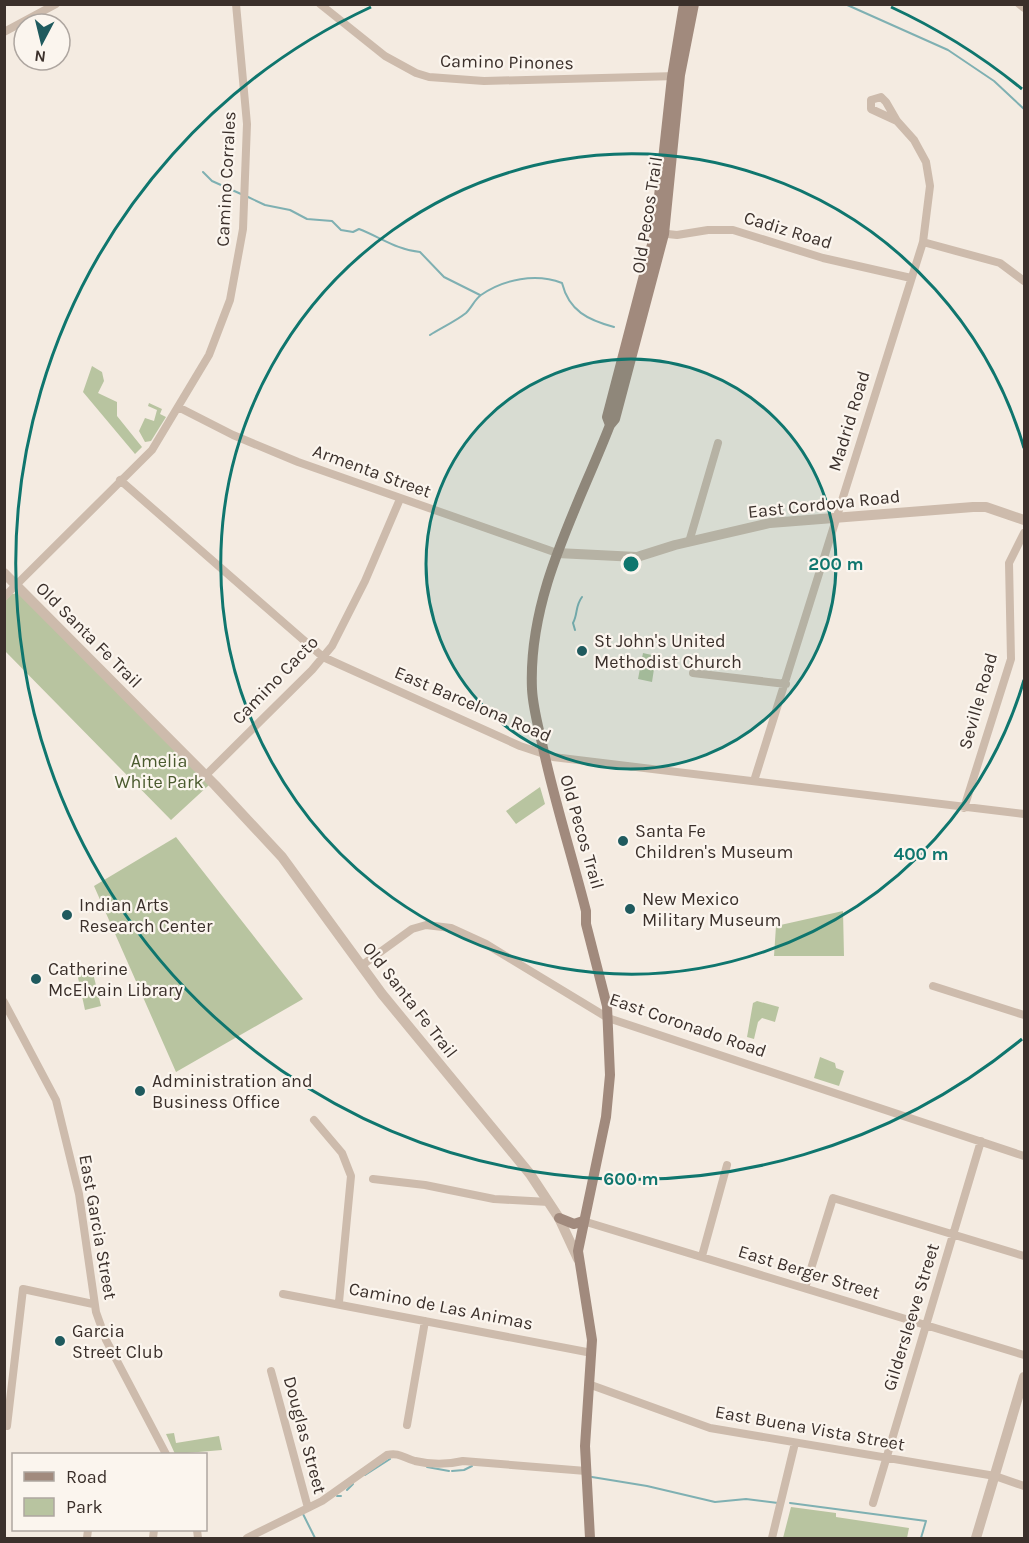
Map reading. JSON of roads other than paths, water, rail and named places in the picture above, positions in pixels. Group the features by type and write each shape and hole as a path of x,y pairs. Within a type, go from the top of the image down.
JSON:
{"main road":[{"name":"Old Pecos Trail","path":"578,1258 583,1221 607,1107 610,1075 608,1018 586,924 586,911 544,753 531,682 536,627 557,553 619,407 660,233 684,4"},
{"name":"Old Pecos Trail","path":"676,76 694,4"},
{"path":"559,1218 574,1224 583,1221"},
{"name":"Old Santa Fe Trail","path":"578,1258 592,1353 585,1446 590,1539"}],"street":[{"path":"4,32 56,4"},
{"name":"Camino Corrales","path":"4,597 152,450 180,408 210,355 230,300 243,229 247,124 236,4"},
{"name":"Camino Pinones","path":"320,4 385,56 416,73 429,77 484,81 676,76"},
{"path":"1019,4 1024,8"},
{"name":"Madrid Road","path":"754,782 923,242 930,186 929,175 918,145 897,121"},
{"name":"Cadiz Road","path":"660,233 686,235 708,230 734,230 824,258 911,278"},
{"path":"923,242 1000,263 1024,281"},
{"name":"Armenta Street","path":"180,408 256,444 400,499 557,553"},
{"path":"689,542 718,443"},
{"name":"East Barcelona Road","path":"120,480 324,657 520,746 544,753 754,782 1024,814"},
{"name":"Camino Cacto","path":"206,775 324,657 332,646 365,581 400,499"},
{"name":"East Cordova Road","path":"557,553 626,558 758,525 973,507 986,507 1024,520"},
{"name":"Seville Road","path":"964,808 1011,659 1009,563 1024,532"},
{"name":"Old Santa Fe Trail","path":"4,573 206,775 282,857 361,966 525,1167 559,1218 578,1258"},
{"path":"693,673 786,684"},
{"name":"East Coronado Road","path":"361,966 412,929 439,925 486,944 608,1018 1024,1156"},
{"path":"933,986 1024,1015"},
{"name":"East Garcia Street","path":"4,1002 56,1100 79,1194 93,1304 106,1340 165,1453"},
{"path":"314,1120 342,1153 351,1176 339,1302"},
{"name":"Gildersleeve Street","path":"873,1503 981,1141"},
{"path":"702,1256 727,1165"},
{"path":"373,1179 425,1185 494,1199 549,1202"},
{"path":"805,1288 833,1198 1024,1256"},
{"name":"East Berger Street","path":"583,1221 1024,1354"},
{"path":"7,1426 23,1289 93,1304"},
{"name":"Camino de Las Animas","path":"283,1294 339,1302 592,1353"},
{"path":"407,1425 425,1321"},
{"name":"Douglas Street","path":"271,1371 308,1508"},
{"path":"978,1538 1024,1377"},
{"name":"East Buena Vista Street","path":"591,1385 710,1428 994,1476 1024,1486"},
{"path":"772,1539 795,1443"},
{"path":"247,1539 308,1508 395,1453 431,1464 447,1465 463,1461 586,1471"}],"waterway":[{"path":"845,4 948,50 994,81 1024,109"},
{"path":"203,172 212,181 241,194"},
{"path":"246,196 265,205 290,210 307,219 332,221 341,230 353,232 359,229 396,246 420,252 444,277 480,295"},
{"path":"430,335 466,313 479,297 490,289 520,279 531,278 562,283 569,301 581,313 614,327"},
{"path":"575,630 573,623 582,597"},
{"path":"645,830 651,834"},
{"path":"365,1475 390,1459"},
{"path":"452,1471 464,1470 472,1466"},
{"path":"427,1467 449,1471"},
{"path":"592,1477 647,1486 715,1502 746,1499 778,1503"},
{"path":"347,1490 353,1484"},
{"path":"790,1503 926,1521 921,1538"},
{"path":"303,1514 315,1538"}],"place":[{"name":"St John's United Methodist Church","path":"582,651"},
{"name":"Santa Fe Children's Museum","path":"623,841"},
{"name":"New Mexico Military Museum","path":"630,909"},
{"name":"Indian Arts Research Center","path":"67,915"},
{"name":"Catherine McElvain Library","path":"36,979"},
{"name":"Administration and Business Office","path":"140,1091"},
{"name":"Garcia Street Club","path":"60,1341"}],"park label":[{"name":"Amelia White Park","path":"159,771"}]}
